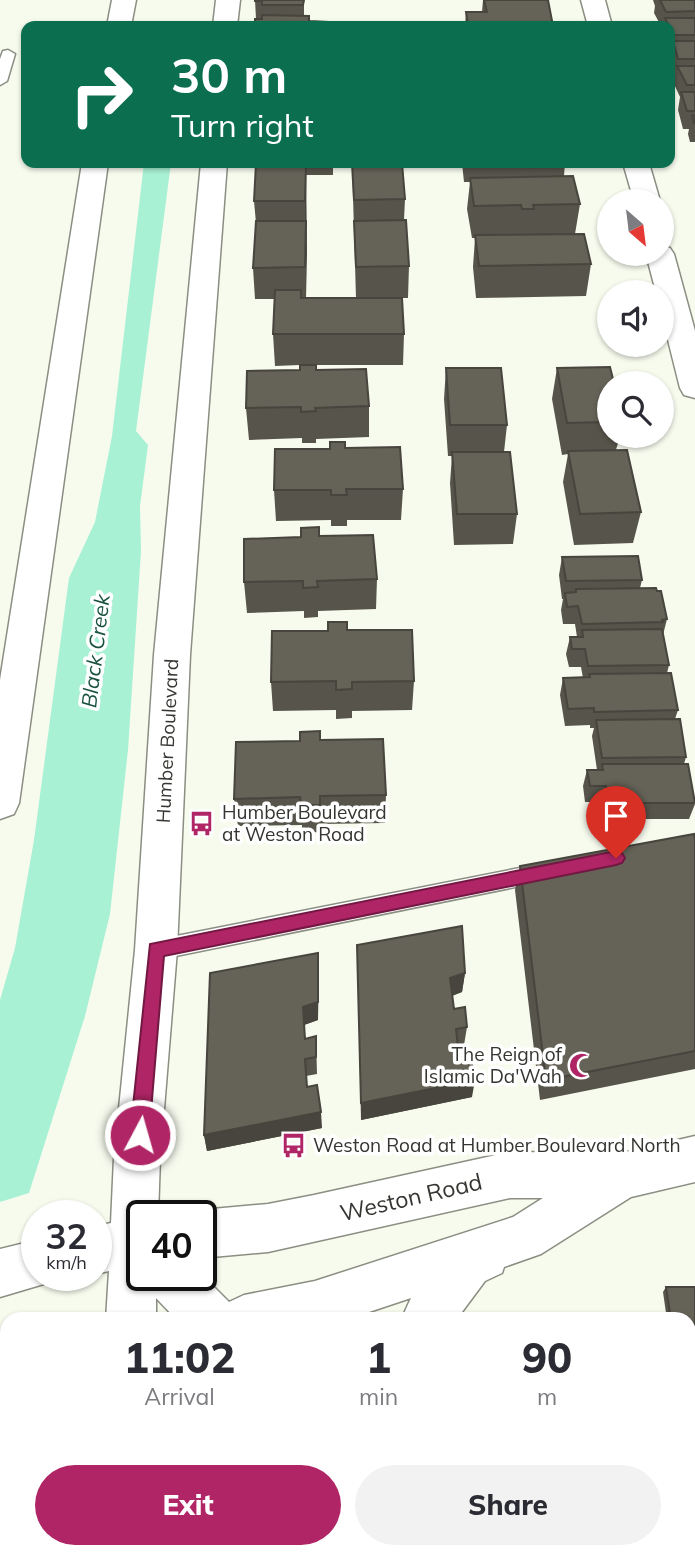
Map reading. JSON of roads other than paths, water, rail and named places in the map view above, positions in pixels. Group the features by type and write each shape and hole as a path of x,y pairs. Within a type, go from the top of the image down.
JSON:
{"street":[{"path":"120,21 124,0"},
{"path":"226,21 228,0"},
{"path":"593,0 599,21"},
{"path":"0,803 11,647 94,168"},
{"name":"Humber Boulevard","path":"133,1200 156,950 172,655 214,168"},
{"path":"637,168 644,189"},
{"path":"663,266 694,379"},
{"name":"Weston Road","path":"217,1233 268,1228 510,1175 621,1176 695,1159"},
{"name":"Weston Road","path":"282,1312 315,1305 524,1237 621,1176"},
{"path":"217,1259 268,1228"},
{"path":"431,1312 468,1264 524,1237"},
{"path":"0,1273 21,1268"},
{"name":"Humber Boulevard","path":"130,1291 131,1312"},
{"path":"185,1291 204,1312"}],"lane":[{"path":"0,81 8,54"},
{"path":"156,950 561,869"}],"water":[{"name":"Black Creek","path":"143,168 170,168 136,431 148,445 140,506 141,551 128,750 110,914 85,1016 29,1193 0,1202 0,1000 15,948 34,840 69,578 95,522 112,436"}],"place":[{"name":"Humber Boulevard at Weston Road","path":"202,823"},
{"name":"The Reign of Islamic Da'Wah","path":"582,1065"},
{"name":"Weston Road at Humber Boulevard North","path":"293,1145"}]}
